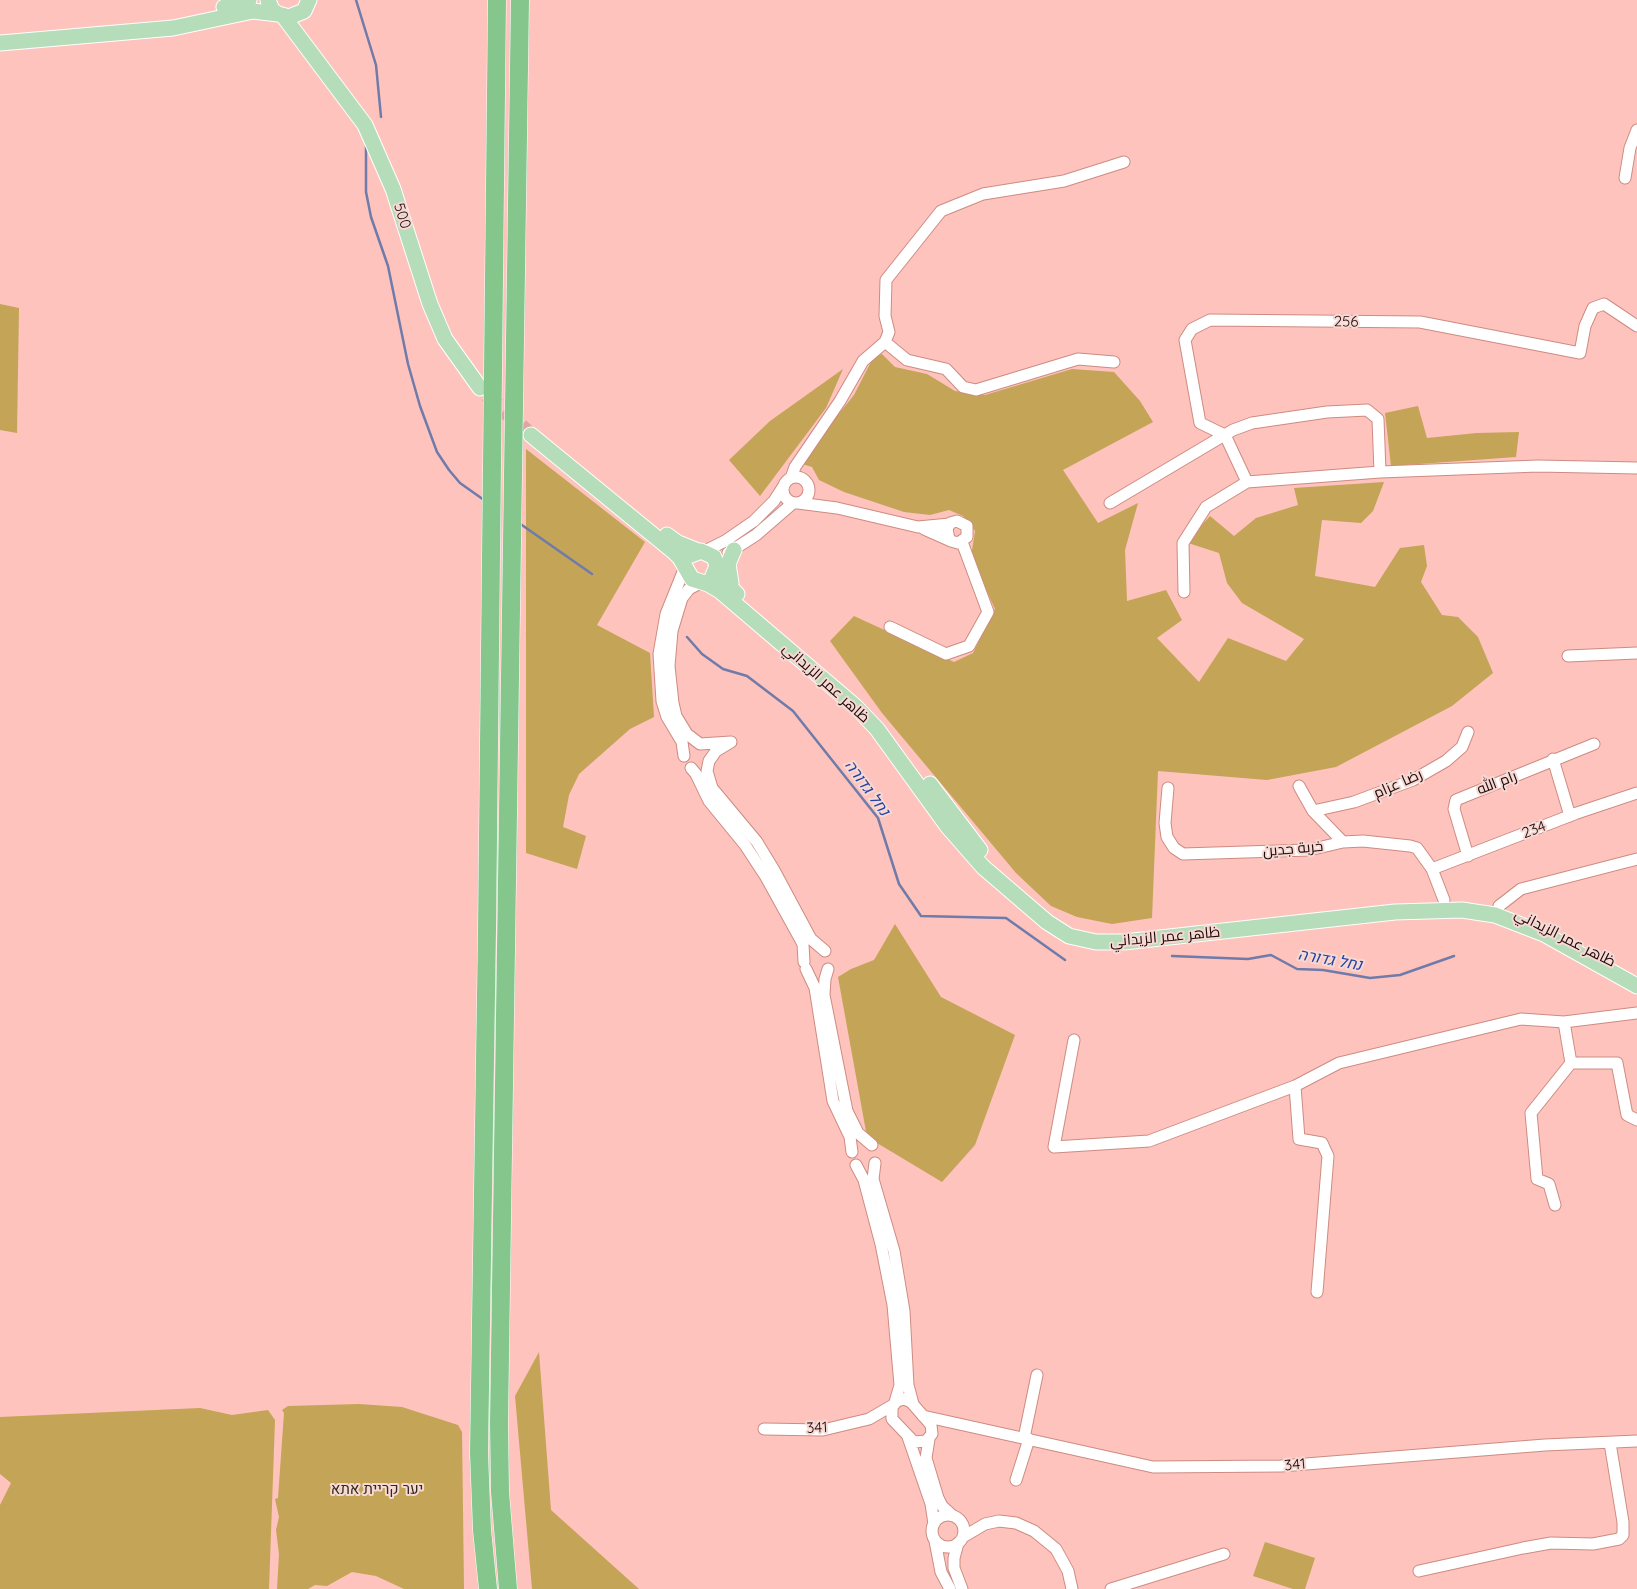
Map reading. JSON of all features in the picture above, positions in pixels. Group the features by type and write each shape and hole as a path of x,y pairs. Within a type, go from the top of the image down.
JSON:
{"highway":[{"path":"479,1589 479,1423 487,929 497,0"},
{"path":"508,1589 500,1492 499,1423 513,366 519,147 520,0"},
{"path":"479,1423 480,1493 488,1589"},
{"path":"500,1492 514,1589"}],"main road":[{"path":"0,36 155,22 218,9 248,0"},
{"name":"500","path":"268,0 272,10 281,15 365,125 394,189 430,304 442,332 459,361 480,388"},
{"path":"0,43 164,29 253,11 281,15 300,14 308,3"},
{"name":"500","path":"308,3 304,17 310,51"},
{"path":"531,435 578,474 674,552 692,580 702,582 712,578 717,568 714,557 678,543 578,474"},
{"path":"734,550 730,557 728,571 736,593"},
{"path":"686,568 691,554 702,551"},
{"name":"ظاهر عمر الزيداني","path":"717,568 736,593 827,668 868,706 982,853 1045,910 1067,924 1091,932 1146,932 1444,900 1474,901 1500,906 1540,922 1637,975"},
{"name":"ظاهر عمر الزيداني","path":"702,582 720,591 856,707 877,729 960,842 983,867 1046,922 1070,936 1096,942 1124,942 1395,912 1462,910 1495,915 1544,934 1637,986"}],"street":[{"path":"1625,178 1630,148 1637,130"},
{"path":"702,551 725,542 754,521 774,501 787,483 794,467 840,401 863,361 885,342 889,332 885,316 886,280 941,211 984,194 1064,181 1124,162"},
{"name":"256","path":"1225,435 1200,423 1185,340 1192,328 1210,320 1420,322 1580,353 1585,326 1593,308 1604,304 1637,326"},
{"path":"885,342 907,360 946,369 963,387 976,390 1078,359 1114,362"},
{"path":"1110,503 1233,430 1252,423 1327,412 1367,410 1378,419 1380,472"},
{"path":"1225,435 1247,482"},
{"path":"1184,592 1183,543 1206,507 1247,482 1380,472 1538,466 1637,468"},
{"path":"787,483 803,479 809,490 820,500 837,508"},
{"path":"787,483 785,497 795,503 837,508 918,526 955,543 962,542 967,537 967,526 957,521 950,524 918,526"},
{"path":"717,568 722,559 756,535 795,503 804,500 809,490"},
{"path":"949,539 946,529 950,524"},
{"path":"890,626 946,654 969,646 988,612 962,542"},
{"path":"686,568 666,614 659,654 662,701 667,717 682,742 686,763 696,774 709,801 745,845 766,877 802,944 805,965 814,988 833,1101 850,1137 852,1159 863,1176 882,1251 893,1305 900,1385 891,1417 908,1437 917,1443 957,1424"},
{"path":"702,582 686,593 678,607 669,654 670,681 676,716 687,734 709,752 708,776 715,793 757,842 811,939 830,958 825,979 824,995 847,1111 858,1133 877,1152 873,1179 894,1251 903,1301 908,1385 913,1404"},
{"path":"1568,656 1637,653"},
{"name":"رضا عزام","path":"1313,811 1354,802 1413,780 1446,761 1462,747 1468,732"},
{"path":"684,756 688,746 731,742 716,752 702,768 691,768"},
{"name":"رام الله","path":"1468,856 1454,809 1456,800 1553,759 1594,744"},
{"path":"1553,759 1570,816"},
{"path":"1299,786 1313,811 1343,842"},
{"name":"خربة جدين","path":"1168,788 1165,823 1167,838 1174,848 1183,854 1309,850 1343,842 1363,841 1410,846 1416,848 1432,869 1444,900"},
{"name":"234","path":"1432,869 1570,816 1637,793"},
{"path":"1500,906 1521,889 1637,859"},
{"path":"825,951 812,950 806,955 805,965 812,974 819,975 828,970"},
{"path":"1074,1040 1054,1147 1149,1141 1295,1086 1339,1063 1512,1022 1521,1020 1564,1022 1637,1013"},
{"path":"1555,1205 1550,1184 1537,1179 1531,1113 1571,1063 1564,1022"},
{"path":"1571,1063 1617,1063 1628,1115 1637,1120"},
{"path":"1295,1086 1299,1138 1322,1143 1328,1156 1316,1292"},
{"path":"852,1152 859,1144 872,1145"},
{"path":"856,1165 866,1169 875,1163"},
{"path":"1016,1480 1027,1438 1037,1375"},
{"path":"869,1418 906,1399 913,1404 931,1425 926,1458 938,1498 942,1506 963,1526 954,1568 962,1589"},
{"name":"341","path":"923,1416 1153,1467 1281,1466 1545,1445 1637,1441"},
{"path":"869,1418 896,1423"},
{"name":"341","path":"764,1428 823,1430 869,1418"},
{"path":"908,1437 931,1504 934,1524 932,1532 941,1572 950,1589"},
{"path":"1419,1571 1551,1543 1593,1544 1619,1539 1623,1535 1623,1522 1610,1443"},
{"path":"934,1524 942,1517 955,1517 985,1524"},
{"path":"935,1541 944,1547 961,1540 985,1524 999,1521 1016,1523 1034,1531 1056,1549 1068,1571 1072,1589"},
{"path":"1111,1589 1224,1554"}],"green space":[{"path":"0,304 19,308 17,433 0,430"},
{"path":"882,354 895,367 927,374 955,391 985,395 1072,369 1114,372 1140,401 1153,422 1063,470 1098,523 1138,503 1125,550 1127,601 1166,590 1182,620 1157,638 1199,682 1228,638 1286,661 1304,639 1242,603 1227,583 1219,553 1188,543 1210,516 1234,536 1256,518 1298,505 1294,488 1384,482 1373,511 1361,523 1322,520 1315,576 1375,587 1400,548 1424,545 1427,566 1421,582 1442,615 1458,617 1478,637 1493,673 1452,706 1336,767 1267,780 1158,771 1152,918 1112,924 1077,917 1051,906 1016,873 882,713 830,641 854,616 954,662 973,653 995,609 971,557 975,531 963,516 949,510 930,515 904,512 844,492 819,480 812,467 799,463 854,395 874,356"},
{"path":"843,369 826,408 760,496 729,460 770,421"},
{"path":"1418,406 1427,438 1477,433 1519,432 1516,457 1391,466 1385,413"},
{"path":"526,449 645,542 597,625 650,653 654,717 630,729 579,774 569,795 563,827 586,836 577,869 526,853"},
{"path":"895,924 941,997 1015,1035 975,1145 942,1182 867,1137 838,977 851,969 874,960"},
{"path":"539,1352 551,1510 639,1589 532,1589 515,1396"},
{"name":"יער קריית אתא","path":"359,1404 402,1407 458,1425 462,1432 464,1589 404,1589 376,1576 352,1572 327,1586 315,1585 308,1589 277,1589 279,1554 276,1530 279,1517 275,1499 278,1498 284,1413 282,1410 288,1406"},
{"path":"200,1408 232,1415 268,1410 275,1420 269,1589 0,1589 0,1505 11,1483 0,1474 0,1417"},
{"path":"1265,1542 1315,1558 1305,1589 1293,1589 1253,1576"}],"waterway":[{"path":"356,0 376,65 381,117"},
{"path":"366,146 366,192 371,217 388,266 408,364 420,406 437,452 449,470 460,483 484,500"},
{"path":"519,523 592,574"},
{"name":"נחל גדורה","path":"687,637 702,654 723,669 747,676 793,711 878,818 899,884 921,916 1006,918 1065,960"},
{"name":"נחל גדורה","path":"1172,956 1248,959 1271,955 1297,969 1323,970 1370,978 1400,975 1454,956"}],"tunnel":[{"path":"487,395 531,435"}]}
